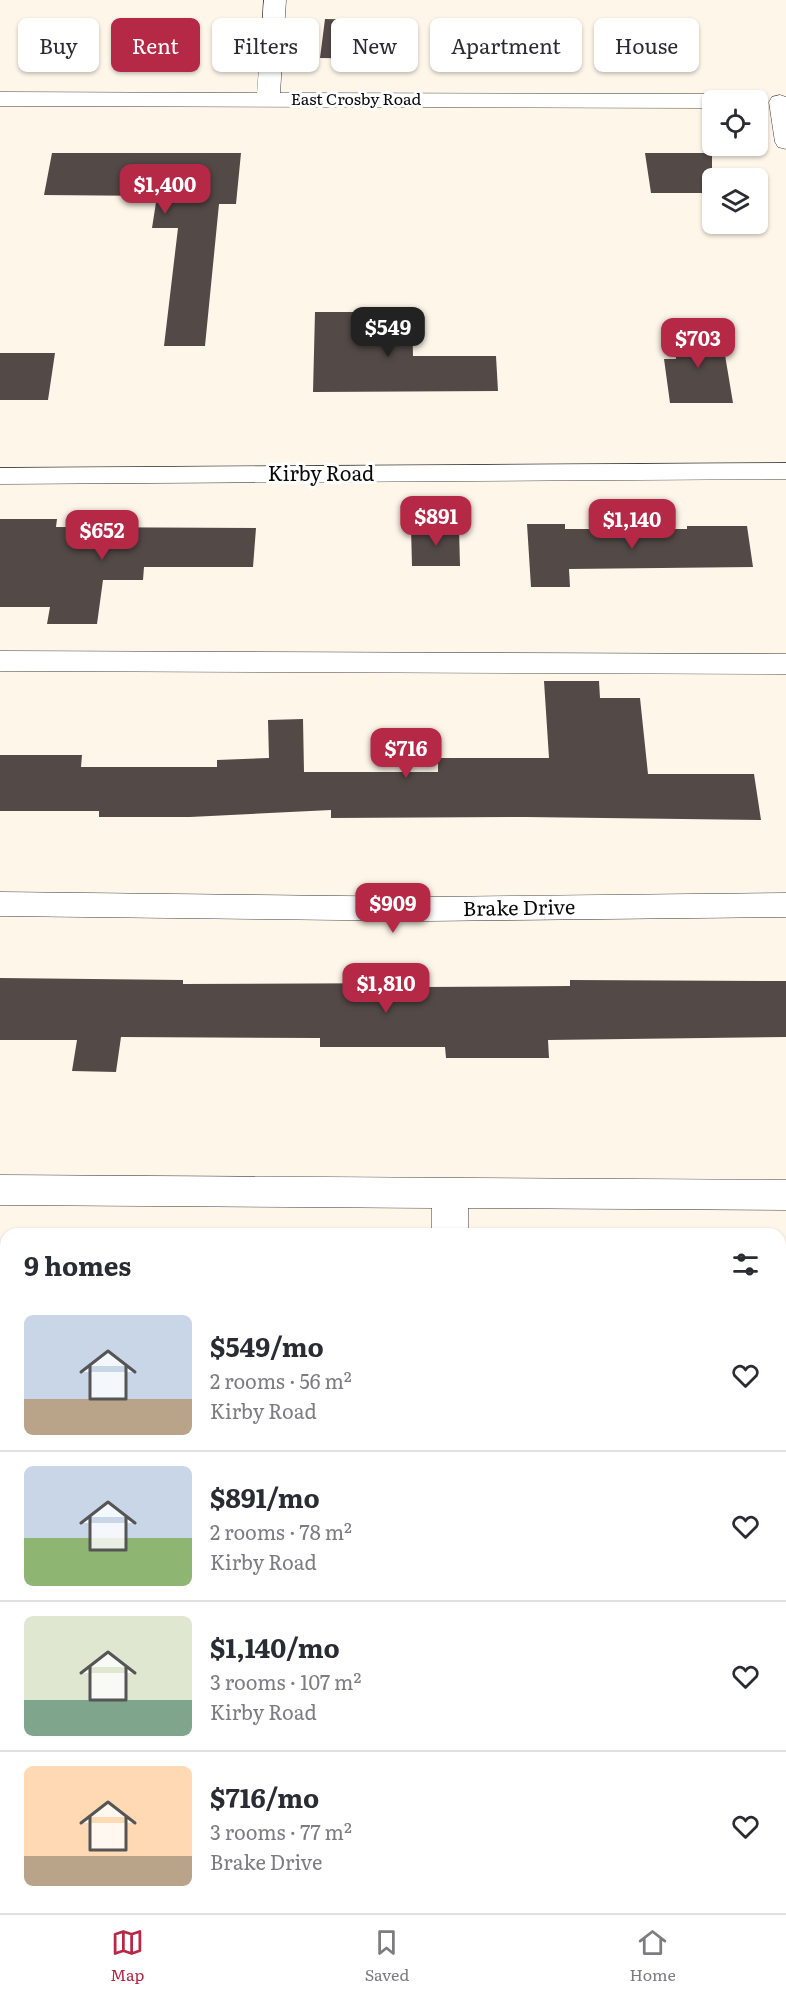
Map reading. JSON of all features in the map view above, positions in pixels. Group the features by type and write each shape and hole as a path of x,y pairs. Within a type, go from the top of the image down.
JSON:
{"street":[{"path":"268,99 275,0"},
{"name":"East Crosby Road","path":"0,99 702,101"},
{"path":"774,102 786,142"},
{"name":"Kirby Road","path":"0,476 786,471"},
{"path":"0,661 786,664"},
{"name":"Brake Drive","path":"0,904 427,909 786,905"},
{"path":"0,1190 786,1195"},
{"path":"450,1193 450,1228"}],"building":[{"path":"325,19 331,19 331,58 320,58"},
{"path":"52,153 241,153 236,204 219,204 205,346 164,346 178,228 152,228 157,196 44,195"},
{"path":"645,153 702,153 702,156 712,156 712,168 702,168 702,193 651,193"},
{"path":"315,312 412,312 413,356 496,356 498,391 313,392"},
{"path":"672,331 721,331 733,403 670,403 664,359 676,359"},
{"path":"0,353 55,353 48,400 0,400"},
{"path":"0,519 57,519 56,527 256,528 253,567 144,567 143,580 103,580 97,624 47,624 50,607 0,607"},
{"path":"527,524 565,524 565,529 687,529 687,526 747,526 753,567 569,569 570,587 531,587"},
{"path":"411,528 459,528 460,566 412,566"},
{"path":"544,681 599,681 600,698 640,698 648,774 754,774 761,820 525,817 331,818 331,810 190,817 99,817 99,811 0,811 0,755 82,755 81,767 217,767 217,760 269,758 268,720 303,719 304,772 438,772 438,758 549,758"},
{"path":"0,978 183,980 183,984 423,983 423,987 570,986 570,980 786,981 786,1037 548,1040 549,1058 446,1058 445,1047 320,1047 320,1038 121,1037 116,1072 72,1071 77,1040 0,1040"}]}
